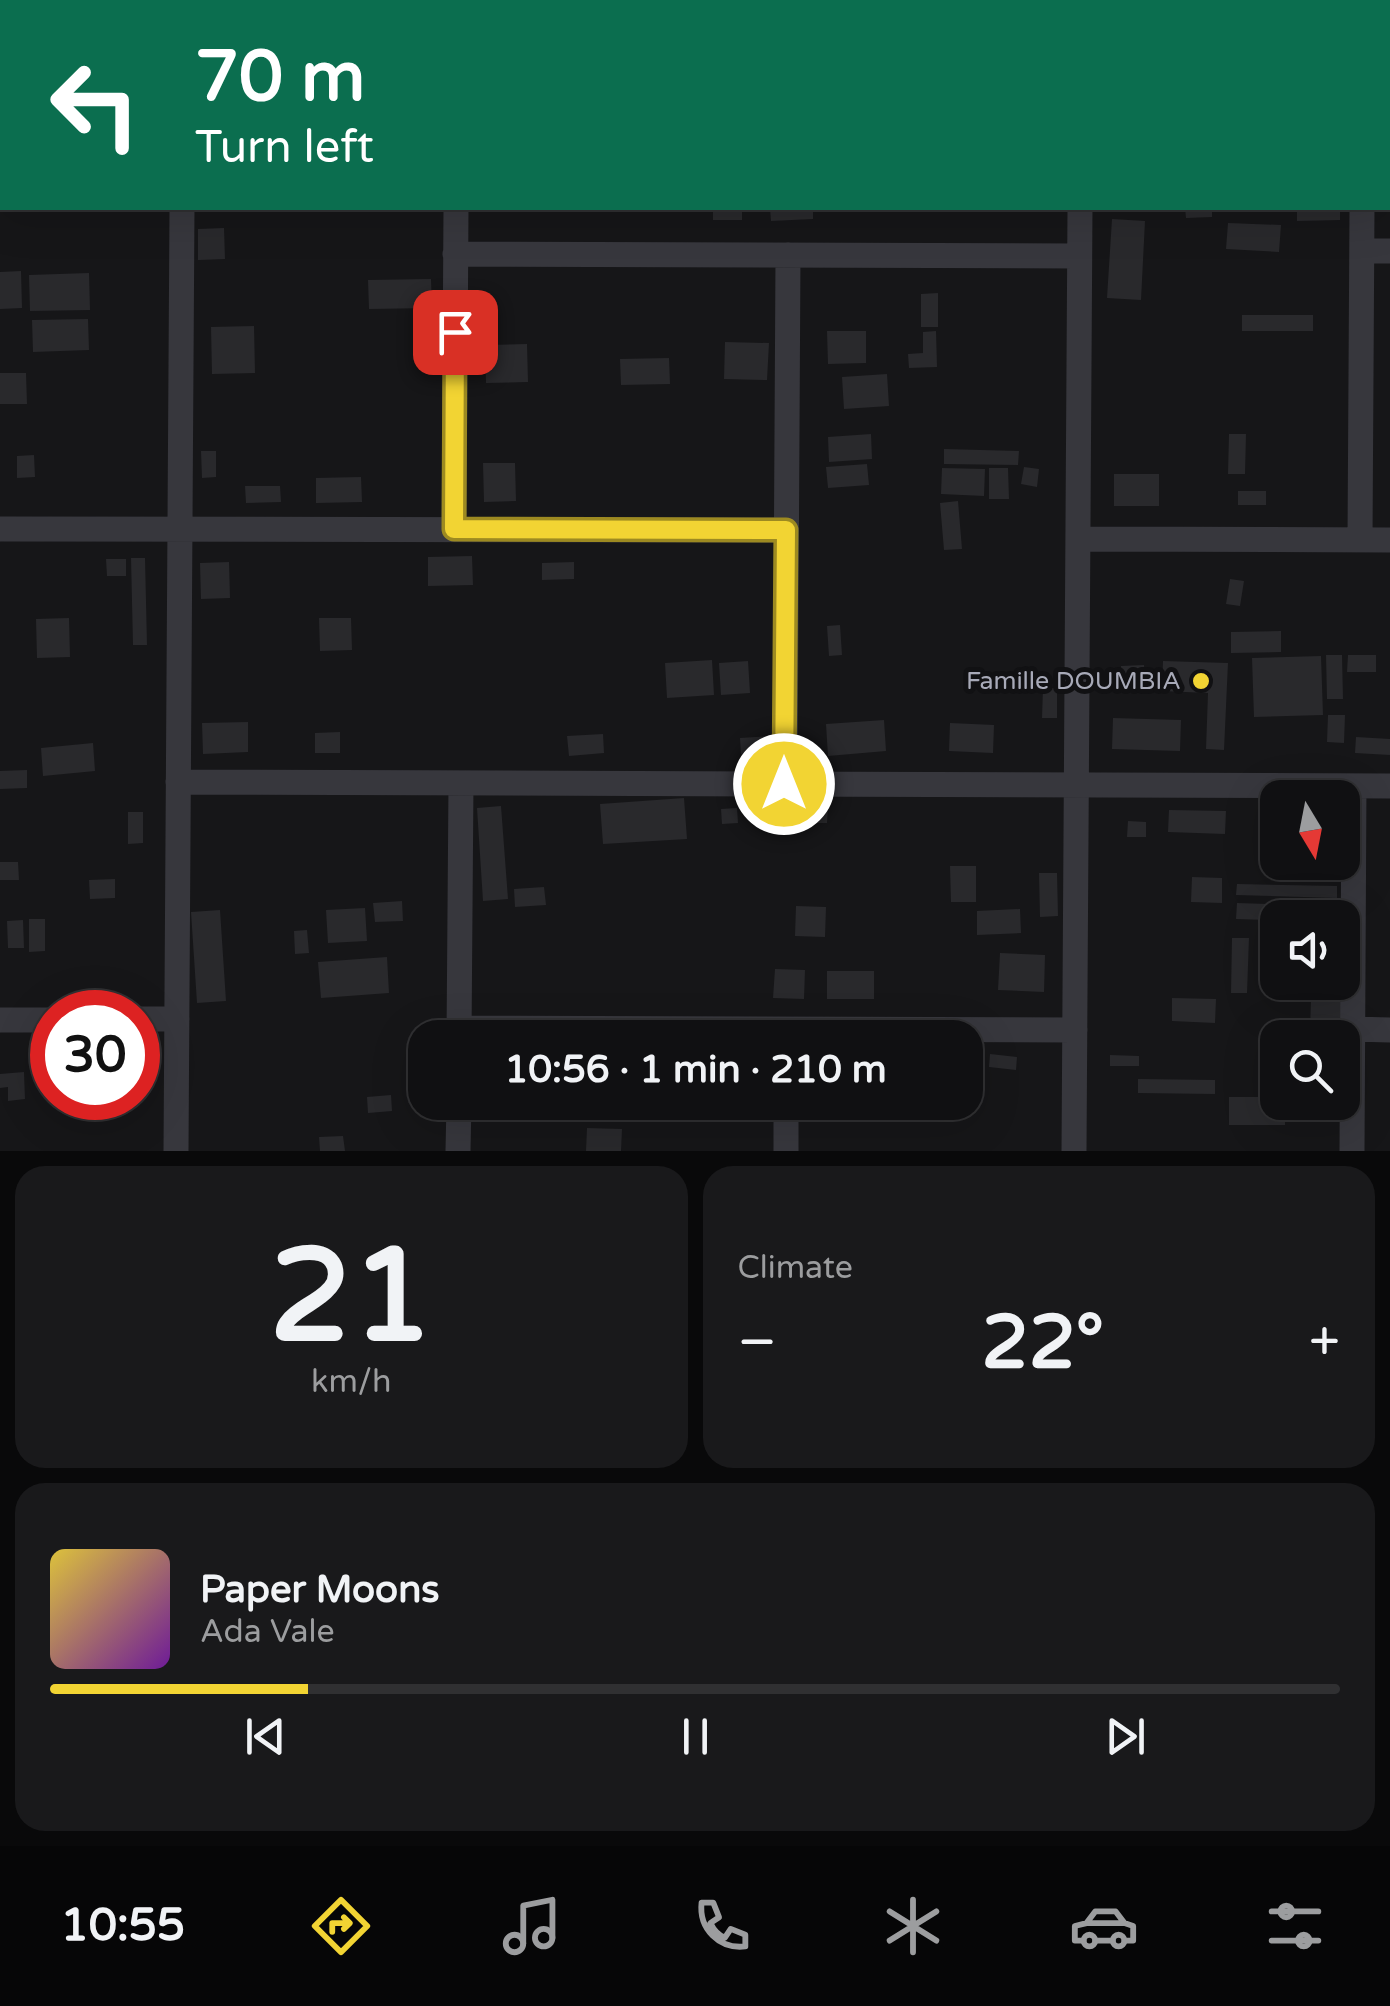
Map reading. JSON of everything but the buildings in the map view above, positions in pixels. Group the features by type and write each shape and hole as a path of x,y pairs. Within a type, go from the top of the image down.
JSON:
{"street":[{"path":"176,1151 182,210"},
{"path":"454,529 456,210"},
{"path":"1074,1151 1080,210"},
{"path":"1360,540 1362,210"},
{"path":"1362,251 1390,251"},
{"path":"455,254 1080,256"},
{"path":"784,784 788,254"},
{"path":"0,529 786,530"},
{"path":"1078,540 1390,540"},
{"path":"178,782 1260,786"},
{"path":"459,1020 460,783"},
{"path":"1360,786 1390,786"},
{"path":"1353,1020 1354,880"},
{"path":"160,1019 177,1019"},
{"path":"0,1020 30,1020"},
{"path":"983,1031 1075,1030"},
{"path":"1360,1030 1390,1030"},
{"path":"458,1151 459,1120"},
{"path":"786,1120 786,1151"},
{"path":"1352,1120 1352,1151"}],"place":[{"name":"Famille DOUMBIA","path":"1201,681"}],"route":[{"path":"455,332 454,529 786,530 784,784"}]}
